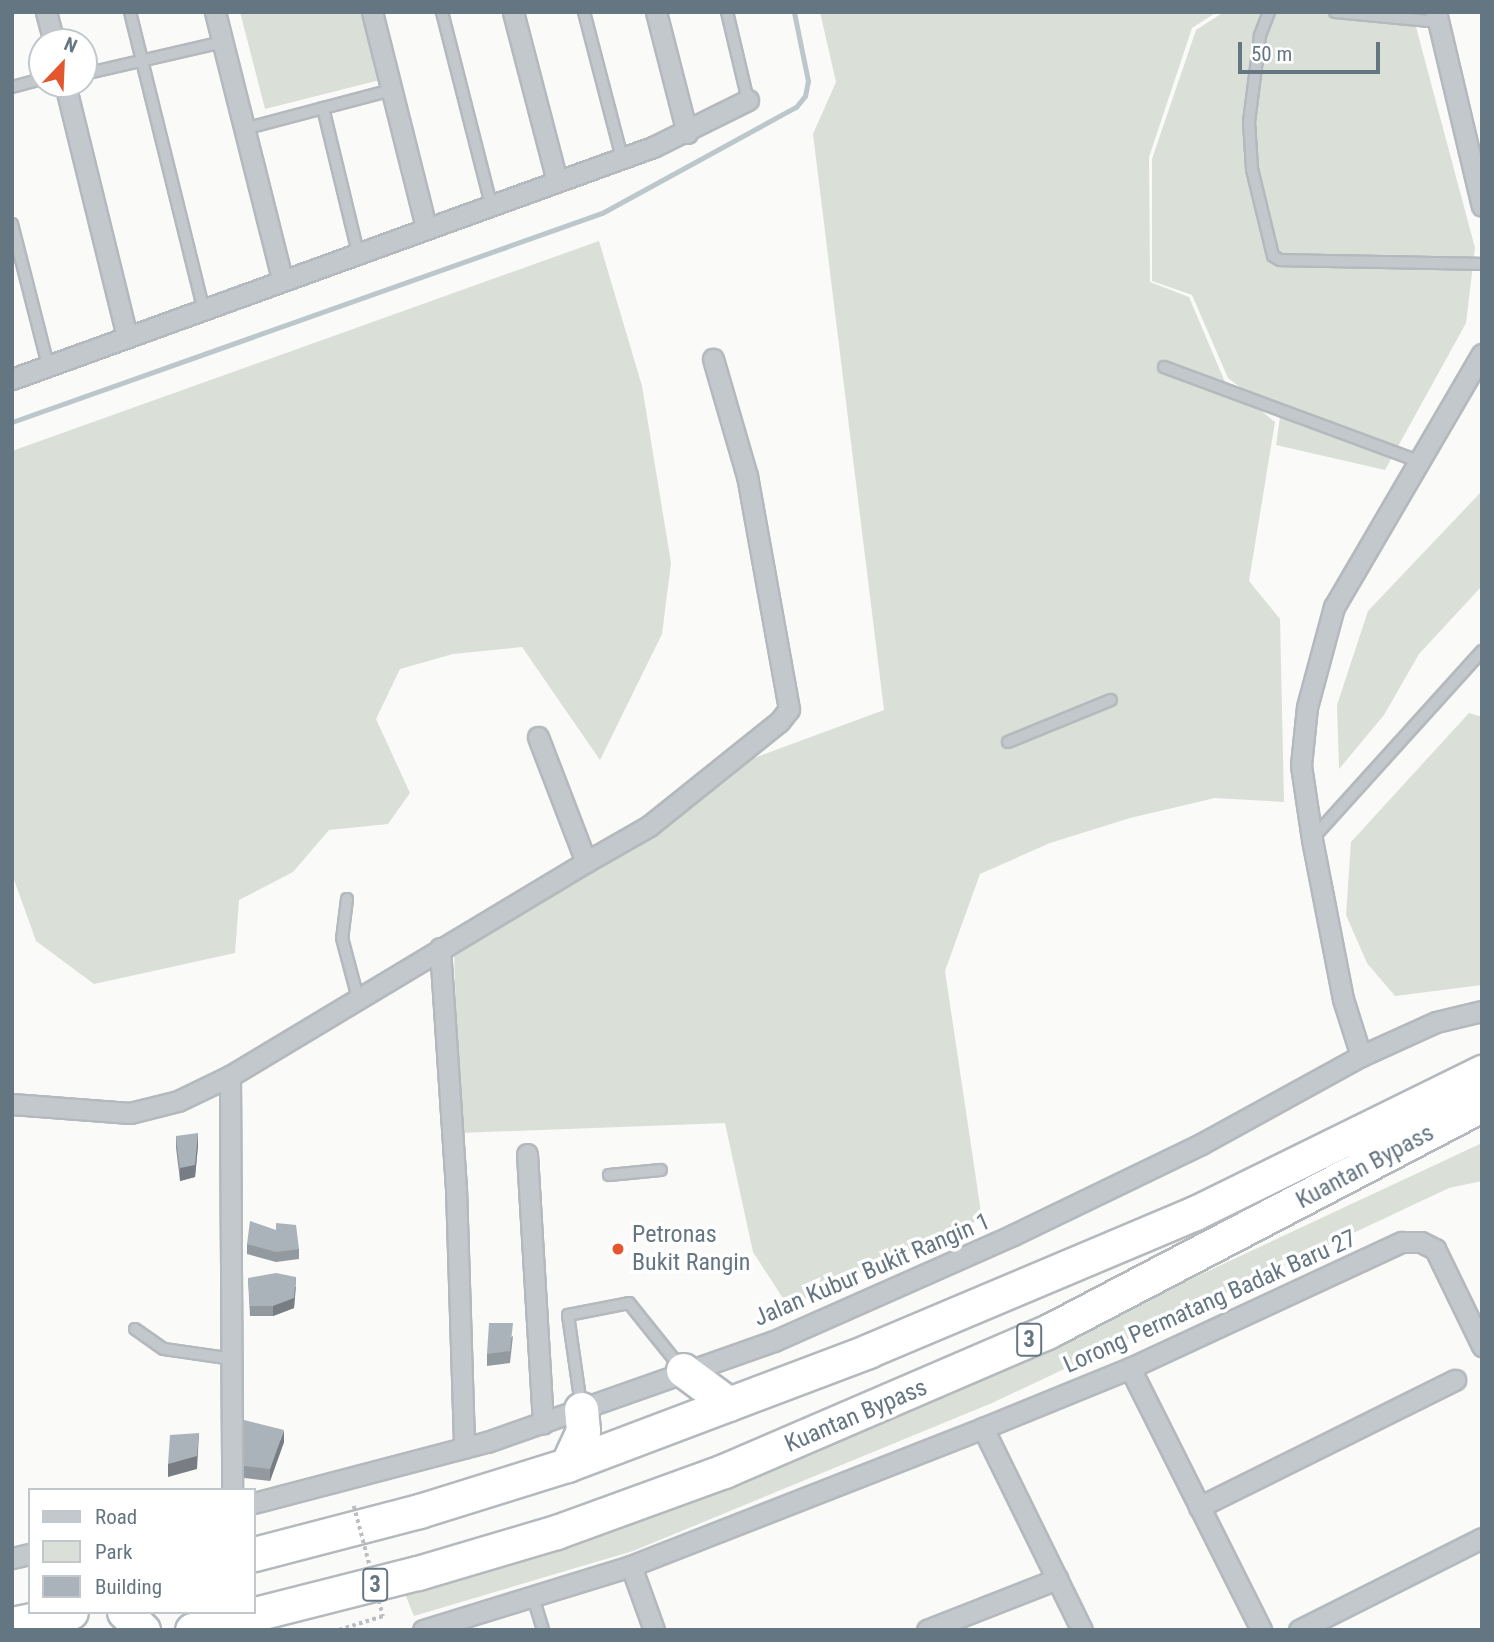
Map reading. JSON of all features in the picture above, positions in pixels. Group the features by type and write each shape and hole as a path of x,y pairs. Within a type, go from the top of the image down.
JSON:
{"highway":[{"name":"Kuantan Bypass","path":"256,1553 419,1511 566,1465 868,1351 1195,1213 1482,1072"},
{"name":"Kuantan Bypass","path":"192,1630 337,1595 568,1527 880,1407 1047,1332 1482,1105"},
{"path":"256,1572 432,1526 658,1454 785,1406 832,1380 868,1351"},
{"path":"683,1370 729,1404"},
{"path":"566,1465 583,1430 581,1409"},
{"path":"258,1630 337,1595"},
{"path":"28,1617 54,1614"}],"street":[{"path":"215,12 282,279"},
{"path":"372,12 426,227"},
{"path":"513,12 557,181"},
{"path":"656,12 687,133"},
{"path":"1437,17 1482,206"},
{"path":"68,98 127,336"},
{"path":"12,379 203,307 622,158 687,133 748,100"},
{"path":"1360,1056 1343,999 1312,839 1301,765 1320,647 1334,607 1482,354"},
{"path":"12,1104 144,1112 230,1076 440,948 649,826 779,722 789,709 747,476 713,359"},
{"path":"538,737 586,862"},
{"path":"440,948 456,1188 464,1448"},
{"name":"Jalan Kubur Bukit Rangin 1","path":"256,1502 464,1448 543,1424 683,1370 774,1341 941,1270 1201,1144 1360,1056 1436,1022 1482,1011"},
{"path":"230,1076 232,1488"},
{"path":"527,1154 543,1424"},
{"name":"Lorong Permatang Badak Baru 27","path":"423,1630 631,1566 983,1428 1130,1368 1402,1242 1421,1242 1435,1249 1482,1346"},
{"path":"1130,1368 1261,1630"},
{"path":"1199,1507 1455,1380"},
{"path":"983,1428 1082,1630"},
{"path":"1299,1630 1482,1538"},
{"path":"631,1566 654,1630"},
{"path":"927,1630 1057,1579"}],"lane":[{"path":"130,12 203,307"},
{"path":"442,12 491,204"},
{"path":"584,12 622,158"},
{"path":"727,12 748,100"},
{"path":"1269,12 1260,36 1249,122 1252,169 1273,256 1280,260 1482,264"},
{"path":"1335,12 1399,22 1437,17"},
{"path":"98,72 223,42"},
{"path":"244,129 393,90"},
{"path":"323,108 358,253"},
{"path":"12,224 48,365"},
{"path":"1164,366 1418,461"},
{"path":"1312,839 1482,651"},
{"path":"1008,742 1111,700"},
{"path":"346,899 342,938 358,998"},
{"path":"609,1175 662,1170"},
{"path":"581,1409 568,1315 629,1303 683,1370"},
{"path":"135,1329 164,1349 233,1359"},
{"path":"533,1597 542,1630"}],"path":[{"path":"339,1630 383,1616 354,1506"}],"green space":[{"path":"240,12 362,12 380,80 265,109"},
{"path":"820,12 1217,12 1192,28 1149,157 1150,282 1189,297 1225,382 1275,422 1249,581 1280,619 1284,802 1215,798 1130,818 1050,843 980,874 945,971 982,1219 788,1306 753,1252 725,1123 460,1133 454,952 708,775 884,710 813,134 836,82"},
{"path":"1224,12 1412,12 1475,248 1466,323 1385,470 1276,445 1280,417 1228,378 1192,295 1152,281 1152,159 1196,30"},
{"path":"599,241 642,386 671,563 662,634 600,760 522,647 453,654 400,669 376,719 410,793 388,824 329,830 293,872 239,900 235,953 94,984 36,941 12,874 12,451"},
{"path":"1482,491 1482,586 1419,654 1384,715 1339,769 1337,705 1368,611"},
{"path":"1469,713 1482,717 1482,985 1395,996 1367,963 1346,915 1351,842"},
{"path":"1482,1143 1482,1181 1449,1188 992,1403 633,1551 414,1616 405,1594 543,1556 898,1416"}],"building":[{"path":"198,1133 195,1165 180,1168 176,1136"},
{"path":"250,1221 276,1230 276,1223 296,1225 299,1249 276,1252 247,1244"},
{"path":"276,1273 296,1277 294,1298 273,1306 250,1306 248,1278"},
{"path":"489,1323 513,1323 510,1351 487,1354"},
{"path":"244,1420 284,1430 270,1469 244,1466"},
{"path":"199,1433 197,1456 168,1464 170,1435"}],"waterway":[{"path":"12,422 602,213 796,107 805,96 808,81 794,12"}],"place":[{"name":"Petronas Bukit Rangin","path":"618,1249"}]}
